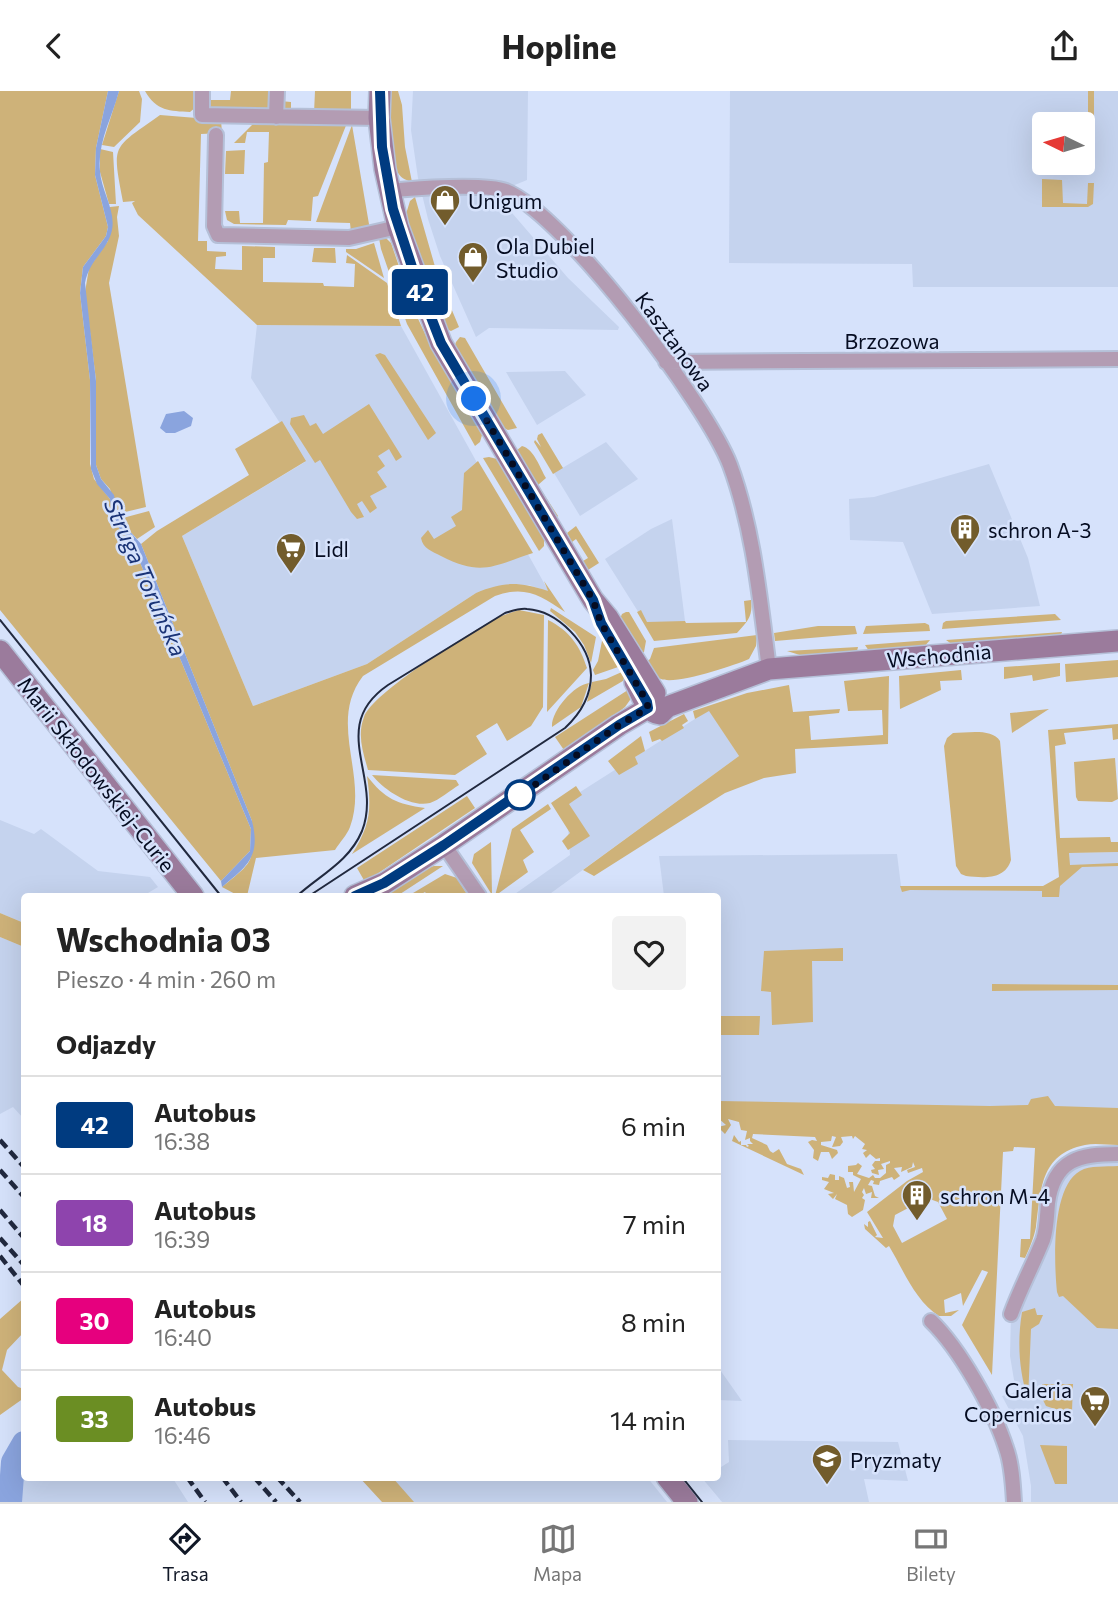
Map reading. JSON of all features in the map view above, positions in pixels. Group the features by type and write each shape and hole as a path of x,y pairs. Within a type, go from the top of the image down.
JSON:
{"street":[{"path":"202,91 201,115 379,118"},
{"path":"276,117 277,91"},
{"path":"380,91 379,118 398,227 441,343 656,701"},
{"path":"216,135 214,226 218,235 349,238 398,227"},
{"name":"Kasztanowa","path":"390,191 417,188 490,188 516,197 579,253 666,362 705,419 724,452 736,482 752,542 764,670"},
{"name":"Brzozowa","path":"666,362 1118,359"},
{"name":"Wschodnia","path":"378,890 656,701 739,667 764,670 1118,641"},
{"name":"Marii Skłodowskiej-Curie","path":"0,651 191,893"},
{"path":"444,845 477,893"},
{"path":"1011,1314 1044,1237 1050,1193 1057,1175 1077,1158 1118,1154"},
{"path":"931,1321 948,1338 997,1425 1007,1449 1014,1502"},
{"path":"670,1481 687,1502"}],"shaded area":[{"path":"0,91 108,91 96,148 95,175 108,227 106,236 83,267 80,293 90,380 90,464 94,479 110,499 113,512 108,515 108,521 113,521 132,543 251,829 250,851 221,881 0,610"},
{"path":"119,91 139,91 142,99 140,122 114,147 102,145"},
{"path":"145,91 196,91 196,107 190,112 164,109 154,103"},
{"path":"231,91 271,91 270,110 209,112 206,97 210,97 210,100 230,100"},
{"path":"315,91 351,91 351,114 284,114 280,101 291,102 291,113 314,113"},
{"path":"391,91 398,91 402,105 405,147 412,182 401,177 395,166 391,133"},
{"path":"413,91 528,91 527,180 495,193 568,278 619,327 618,330 489,328 476,337 440,256 428,219 418,178 411,130"},
{"path":"730,91 1118,91 1118,287 913,287 912,264 729,263"},
{"path":"1088,91 1094,91 1094,112 1088,112"},
{"path":"160,115 221,120 222,133 201,134 198,241 207,241 207,251 226,252 226,256 216,257 215,269 242,270 242,246 275,247 275,258 263,258 263,282 323,283 324,286 354,287 355,264 346,263 347,255 387,283 401,326 257,325 138,215 132,203 135,201 123,202 117,168 119,149 132,135"},
{"path":"255,122 347,123 318,196 313,197 311,221 288,220 286,225 234,224 227,220 225,211 239,211 240,223 263,223 264,163 268,162 269,132 247,132 245,143 234,143"},
{"path":"352,125 370,230 351,232 350,223 316,222"},
{"path":"100,149 113,152 116,204 109,204 100,172"},
{"path":"245,150 244,174 225,174 226,151"},
{"path":"1042,179 1062,180 1063,203 1087,204 1088,183 1094,183 1093,204 1088,207 1042,207"},
{"path":"415,197 438,277 459,327 451,331 446,329 412,238 406,214 410,201"},
{"path":"119,206 119,236 109,283 146,507 117,514 110,489 101,479 96,465 96,380 85,292 89,268 108,241 110,207"},
{"path":"379,238 386,238 391,243 426,336 482,435 475,446 407,324"},
{"path":"374,243 384,278 346,252 346,249"},
{"path":"314,248 335,248 336,263 312,262"},
{"path":"257,325 401,326 549,592 529,585 476,593 367,664 253,706 182,536 305,462 251,378"},
{"path":"460,337 465,338 517,428 508,430 502,427 454,348"},
{"path":"375,355 385,355 436,433 428,440"},
{"path":"565,371 586,395 537,425 506,372"},
{"path":"369,404 402,457 396,461 389,449 378,456 385,466 377,472 387,487 370,496 377,508 370,513 362,501 357,504 364,517 357,519 320,460 315,463 290,424 291,418 304,415 310,426 316,423 323,434"},
{"path":"282,421 306,461 182,536 253,706 367,664 476,593 495,586 520,585 548,591 544,581 565,612 548,601 524,592 515,591 495,596 363,676 353,694 348,712 355,808 347,833 335,850 256,858 248,893 233,893 222,887 250,860 252,821 141,544 157,531 249,475 235,449"},
{"path":"542,433 563,468 553,474 534,442 535,440 541,447 537,439"},
{"path":"606,442 638,479 580,516 554,473"},
{"path":"522,446 533,455 546,478 538,485 558,516 556,518 516,451"},
{"path":"483,458 497,459 544,537 544,546 539,551"},
{"path":"478,461 533,553 497,565 478,568 455,562 424,545 421,538 428,530 434,539 456,526 451,517 462,510 464,473"},
{"path":"989,464 1028,558 1040,606 932,614 903,542 850,540 849,499 874,497"},
{"path":"149,511 155,527 137,539 119,519"},
{"path":"672,519 685,621 649,629 605,559 651,529"},
{"path":"576,526 599,563 588,570 583,561 588,558 576,539 572,542 567,533"},
{"path":"751,600 749,618 744,625 737,633 654,641 637,612 641,610 647,622 746,622 744,601"},
{"path":"551,608 596,637 591,663 575,632 550,611"},
{"path":"519,610 544,615 543,707 531,726 507,741 497,723 476,736 487,754 455,775 368,770 361,730 364,717 371,706 402,679 443,651 496,618"},
{"path":"629,612 646,641 641,654 619,621"},
{"path":"1055,614 1061,620 942,629 946,621"},
{"path":"548,620 573,640 587,668 547,712"},
{"path":"929,625 930,631 863,634 866,626"},
{"path":"818,626 855,626 857,634 775,641 774,633"},
{"path":"1062,632 1061,635 953,645 946,640"},
{"path":"757,635 756,646 749,659 705,674 661,679 645,663 650,659 654,648"},
{"path":"603,636 621,666 595,675 593,670 598,661"},
{"path":"930,640 924,647 869,651 865,645"},
{"path":"858,647 857,651 803,656 787,651"},
{"path":"1118,660 1118,677 1066,682 1065,664"},
{"path":"1060,663 1060,676 1033,681 1032,675 1004,679 1004,667"},
{"path":"961,670 962,680 940,681 941,690 900,709 899,676"},
{"path":"624,671 628,678 587,702 592,682"},
{"path":"889,676 888,744 795,749 796,773 764,778 725,793 594,876 583,870 739,756 709,711 695,719 693,711 747,693 789,685 793,712 840,709 839,713 809,716 811,740 883,735 882,710 848,711 844,681"},
{"path":"589,683 581,707 552,727 555,714 564,700 577,688"},
{"path":"631,688 630,700 625,707 566,753 555,737"},
{"path":"1049,709 1012,733 1010,713"},
{"path":"709,710 739,756 551,893 516,893 570,855 566,801"},
{"path":"684,714 688,721 682,725 684,728 662,741 660,739 652,742 649,732"},
{"path":"1118,724 1118,739 1113,740 1112,728 1064,733 1066,744 1055,746 1060,838 1110,837 1111,842 1118,842 1118,852 1069,853 1070,865 1118,863 1118,866 1082,867 1060,886 1059,897 1042,897 1042,891 902,892 900,886 1043,886 1059,877 1048,730"},
{"path":"953,733 991,734 1000,741 1011,860 1004,871 993,876 966,876 961,874 956,866 944,746"},
{"path":"641,736 645,751 635,757 638,764 619,775 608,761"},
{"path":"1115,758 1118,799 1112,802 1078,801 1074,762"},
{"path":"372,775 456,780 459,785 434,802 422,804 398,796"},
{"path":"367,776 392,799 425,808 352,854 363,835 368,817"},
{"path":"576,786 582,795 569,804 590,836 568,850 562,841 570,833 551,803"},
{"path":"467,796 475,808 365,882 357,868"},
{"path":"548,804 551,809 520,830 534,852 523,860 528,872 496,893 512,829"},
{"path":"0,820 34,834 41,829 98,871 150,877 158,887 148,893 21,893 21,922 0,913"},
{"path":"491,842 492,893 472,863 474,854"},
{"path":"1118,852 1118,1110 721,1103 721,893 664,893 659,856 897,854 901,886 1046,887 1058,879 1068,853"},
{"path":"443,866 402,893 385,893 423,869"},
{"path":"445,874 457,878 466,893 425,892 413,893"},
{"path":"0,913 21,922 21,946 0,937"},
{"path":"0,937 21,946 21,1116 13,1107 0,1114"},
{"path":"843,948 843,961 812,961 813,1022 772,1025 771,992 761,991 764,951"},
{"path":"992,984 1118,985 1118,990 992,991"},
{"path":"721,1016 760,1016 759,1035 721,1035"},
{"path":"1048,1096 1055,1106 1118,1108 1118,1145 1085,1145 1070,1150 1051,1166 1045,1176 1035,1231 1025,1258 1020,1257 1021,1239 1030,1239 1035,1148 1014,1147 1013,1151 1003,1152 992,1375 962,1325 988,1272 982,1270 963,1306 961,1293 944,1300 945,1313 959,1310 951,1316 939,1316 916,1293 889,1246 886,1248 865,1229 864,1224 868,1227 870,1221 877,1235 875,1237 883,1238 867,1212 923,1172 922,1168 908,1173 907,1170 915,1167 913,1162 912,1167 901,1172 902,1167 894,1168 900,1176 894,1180 892,1177 880,1181 879,1185 873,1184 874,1181 871,1180 868,1185 872,1186 875,1196 879,1198 871,1198 872,1192 866,1194 864,1188 863,1210 852,1217 848,1214 847,1205 835,1199 837,1194 833,1199 828,1194 834,1193 824,1189 829,1182 822,1180 822,1177 828,1178 830,1174 835,1175 835,1180 839,1180 839,1176 844,1178 847,1188 850,1187 849,1182 853,1182 854,1192 861,1179 853,1175 853,1172 848,1172 848,1166 858,1163 862,1166 857,1174 880,1178 886,1173 886,1165 890,1163 881,1164 884,1169 878,1170 879,1175 872,1173 871,1170 875,1169 872,1165 875,1161 880,1161 880,1158 876,1159 870,1154 866,1158 863,1153 867,1150 862,1149 865,1144 855,1136 853,1139 852,1136 841,1137 843,1142 840,1146 832,1147 836,1137 832,1136 831,1141 821,1142 821,1145 837,1150 838,1153 832,1159 829,1152 821,1152 818,1161 813,1158 814,1150 808,1142 817,1141 815,1137 753,1134 752,1138 767,1145 773,1153 779,1149 787,1164 801,1169 804,1175 732,1141 734,1135 741,1141 741,1145 747,1147 747,1144 753,1144 750,1138 745,1140 747,1131 741,1130 739,1122 728,1119 731,1125 725,1134 721,1130 721,1126 726,1125 721,1121 721,1101 1028,1105 1031,1099","holes":["927,1198 938,1202 947,1219 902,1243 893,1226 895,1215"]},
{"path":"1118,1154 1118,1502 1031,1502 1023,1436 1002,1396 1016,1392 1010,1356 1011,1314 1063,1168"},
{"path":"1118,1166 1118,1329 1097,1328 1063,1296 1059,1297 1055,1263 1056,1227 1064,1193 1080,1171 1093,1167"},
{"path":"21,1301 21,1335 7,1350 2,1370 21,1388 21,1400 0,1415 0,1319"},
{"path":"1035,1308 1037,1315 1043,1315 1039,1324 1031,1329 1028,1400 1019,1346 1022,1312"},
{"path":"721,1371 742,1401 721,1400"},
{"path":"1042,1384 1073,1384 1072,1411 1046,1406 1041,1396"},
{"path":"728,1440 898,1442 908,1481 864,1479 869,1502 722,1502 704,1481 721,1481 721,1467 729,1462"},
{"path":"1040,1445 1067,1446 1067,1484 1055,1484"},
{"path":"21,1459 21,1481 175,1481 188,1502 17,1502 17,1469"},
{"path":"363,1481 396,1481 414,1502 382,1502"},
{"path":"379,1481 650,1481 667,1502 398,1502"}],"water":[{"path":"108,91 119,91 103,141 100,161 101,178 113,223 110,237 90,268 85,283 96,381 96,465 101,479 114,495 119,519 141,544 252,821 255,844 250,860 222,887 221,881 250,851 251,829 132,543 113,521 110,499 97,484 91,469 90,380 80,293 83,267 106,236 108,227 95,175 96,148"},
{"path":"184,411 193,418 191,426 175,433 166,433 160,428 166,414"}],"waterway":[{"name":"Struga Toruńska","path":"10,1502 13,1462 21,1448"}],"tram line":[{"path":"301,893 342,860 362,831 367,811 359,735 361,718 370,701 388,685 505,613 522,609 539,611 570,631 585,652 591,675 587,698 570,723 314,893"},
{"path":"0,620 219,893"},
{"path":"685,1481 702,1502"}],"railway":[{"path":"0,1140 21,1164"},
{"path":"0,1170 21,1194"},
{"path":"0,1210 21,1234"},
{"path":"0,1238 21,1262"},
{"path":"0,1256 21,1282"},
{"path":"190,1481 205,1502"},
{"path":"225,1481 241,1502"},
{"path":"258,1481 276,1502"},
{"path":"281,1481 300,1502"}],"bus line":[{"name":"42","path":"360,893 384,883 444,845 648,708 601,623 593,600 441,343 422,297 393,209 382,147 380,91"}],"place":[{"name":"Unigum","path":"445,227"},
{"name":"Ola Dubiel Studio","path":"473,284"},
{"name":"schron A-3","path":"965,556"},
{"name":"Lidl","path":"291,575"},
{"name":"schron M-4","path":"917,1222"},
{"name":"Galeria Copernicus","path":"1095,1428"},
{"name":"Pryzmaty","path":"827,1486"}],"route":[{"path":"474,399 593,600 601,623 648,708 619,725 515,799 520,795"}]}
